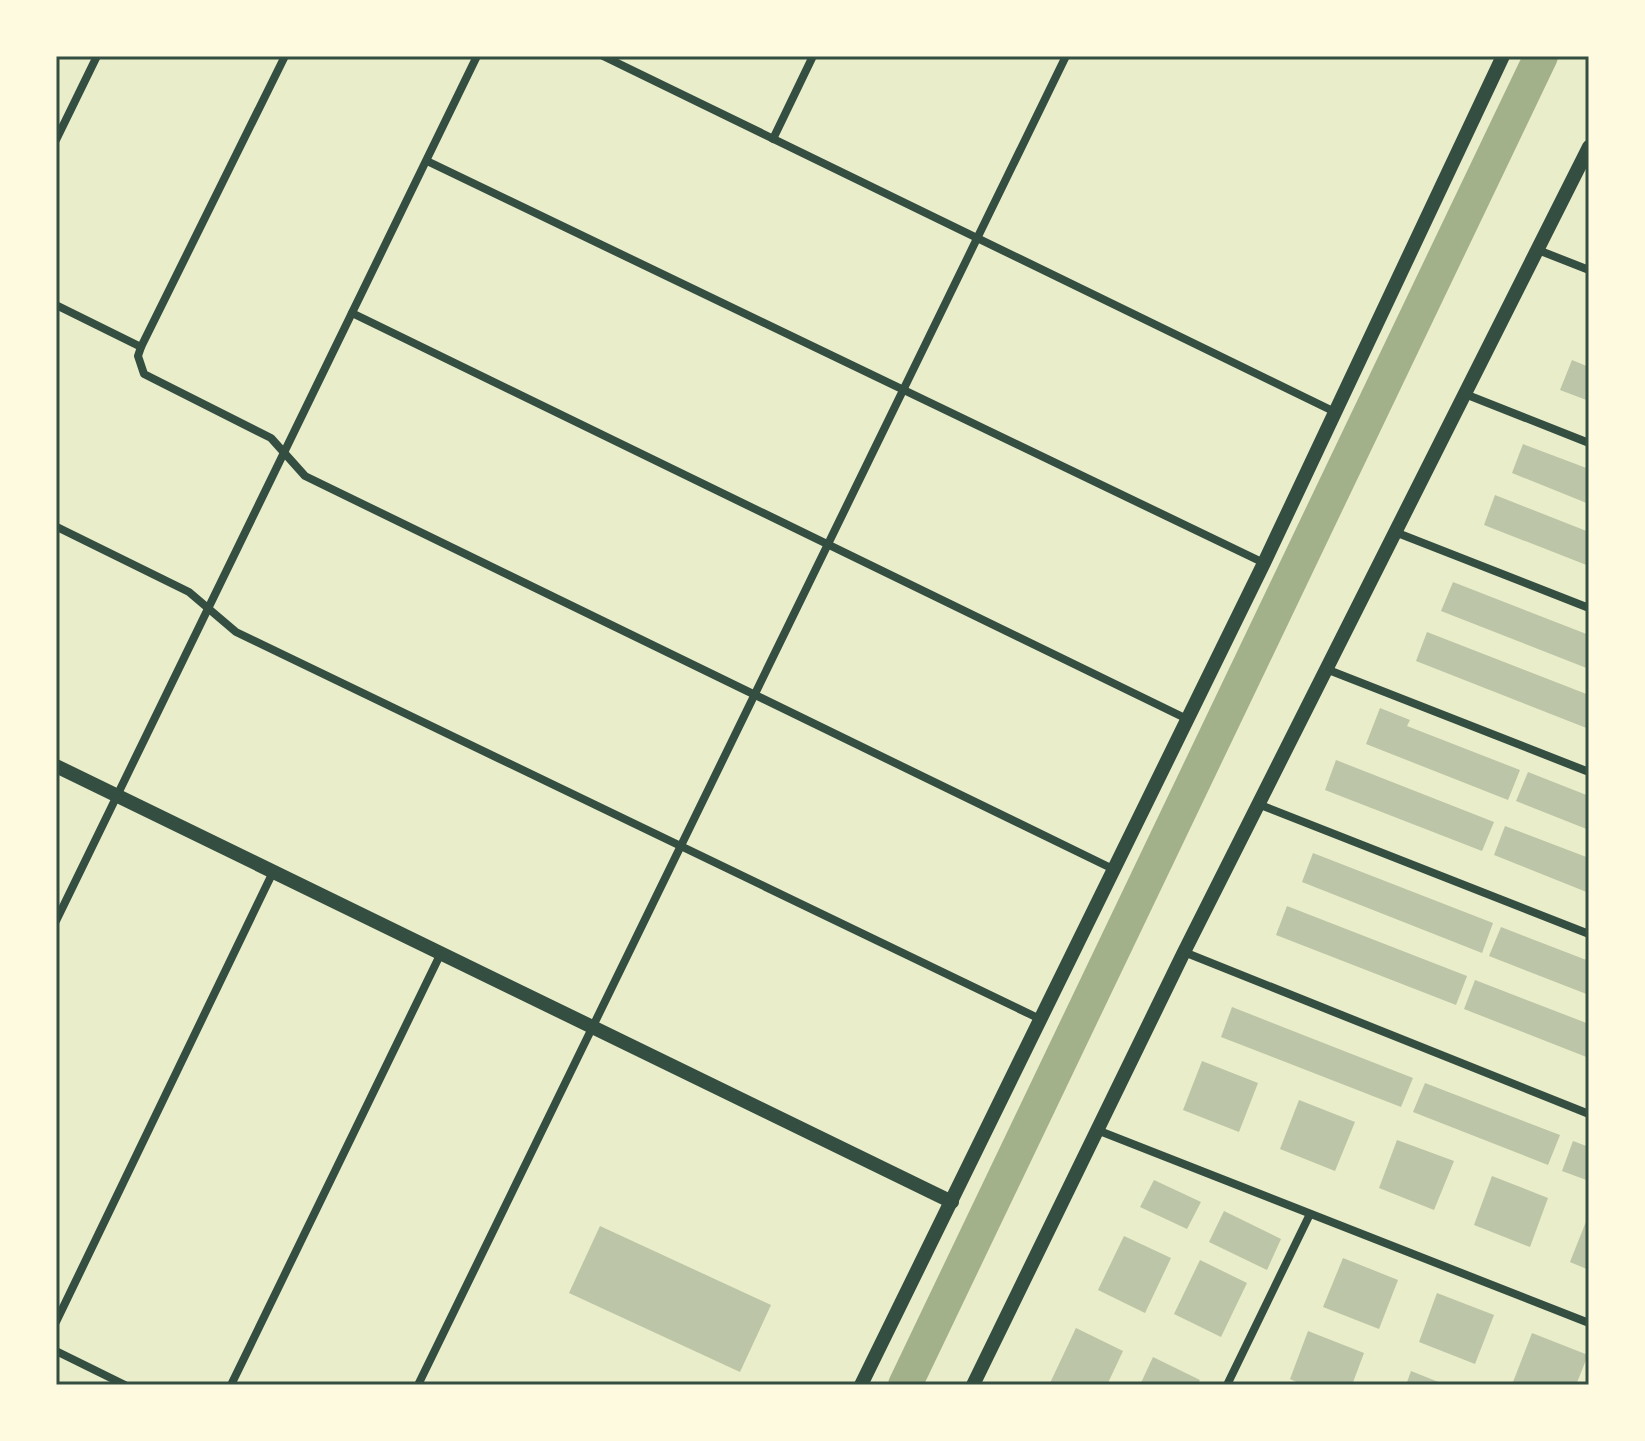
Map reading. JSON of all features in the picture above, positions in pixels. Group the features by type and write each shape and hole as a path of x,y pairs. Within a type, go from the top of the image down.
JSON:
{"street":[{"path":"56,140 97,56"},
{"path":"285,56 141,347 139,366 144,374 271,438 305,476 1113,869"},
{"path":"56,921 477,56"},
{"path":"603,56 1335,412"},
{"path":"773,139 813,56"},
{"path":"418,1385 1066,56"},
{"path":"861,1385 1264,563 1503,56"},
{"path":"973,1385 1184,952 1589,147"},
{"path":"427,161 1264,563"},
{"path":"1538,250 1589,270"},
{"path":"56,305 141,347"},
{"path":"352,313 1187,719"},
{"path":"1465,394 1589,443"},
{"path":"57,527 189,592 236,632 1040,1019"},
{"path":"1395,532 1589,608"},
{"path":"1326,669 1589,772"},
{"path":"56,766 952,1202"},
{"path":"1258,804 1589,934"},
{"path":"56,1322 273,872"},
{"path":"1184,952 1589,1114"},
{"path":"231,1385 441,953"},
{"path":"1097,1130 1589,1323"},
{"path":"1227,1385 1310,1214"},
{"path":"56,1351 125,1385"}],"building":[{"path":"1572,360 1589,367 1589,401 1560,390"},
{"path":"1523,444 1589,469 1589,504 1512,473"},
{"path":"1495,495 1589,532 1589,566 1484,525"},
{"path":"1453,582 1589,635 1589,669 1441,611"},
{"path":"1427,632 1589,695 1589,729 1416,661"},
{"path":"1380,708 1410,720 1407,726 1520,770 1508,800 1366,744"},
{"path":"1336,760 1494,822 1482,851 1325,790"},
{"path":"1528,772 1589,796 1589,830 1516,801"},
{"path":"1505,826 1589,858 1589,893 1494,855"},
{"path":"1313,853 1493,923 1482,953 1302,882"},
{"path":"1287,906 1467,976 1456,1005 1276,935"},
{"path":"1501,927 1589,961 1589,995 1489,956"},
{"path":"1475,980 1589,1024 1589,1058 1464,1009"},
{"path":"1232,1007 1413,1078 1401,1107 1221,1037"},
{"path":"1202,1061 1258,1083 1239,1132 1183,1110"},
{"path":"1425,1083 1560,1135 1548,1165 1413,1112"},
{"path":"1299,1100 1355,1122 1335,1171 1280,1149"},
{"path":"1397,1140 1454,1161 1434,1210 1379,1188"},
{"path":"1573,1141 1589,1147 1589,1181 1562,1171"},
{"path":"1492,1176 1548,1198 1530,1247 1474,1225"},
{"path":"1154,1180 1201,1202 1187,1229 1140,1207"},
{"path":"1224,1211 1281,1239 1267,1270 1209,1242"},
{"path":"1589,1214 1589,1270 1570,1262"},
{"path":"600,1226 771,1305 740,1372 569,1293"},
{"path":"1124,1236 1171,1258 1145,1313 1098,1290"},
{"path":"1343,1258 1398,1280 1379,1329 1323,1307"},
{"path":"1200,1260 1247,1283 1221,1337 1174,1314"},
{"path":"1437,1293 1494,1315 1475,1364 1419,1342"},
{"path":"1076,1328 1123,1351 1107,1385 1050,1383"},
{"path":"1308,1331 1364,1353 1352,1385 1303,1385 1290,1379"},
{"path":"1532,1333 1588,1355 1576,1385 1520,1385 1513,1382"},
{"path":"1153,1357 1200,1380 1197,1385 1140,1385"},
{"path":"1411,1371 1446,1385 1406,1385"}],"waterway":[{"path":"905,1385 1541,56"}]}
